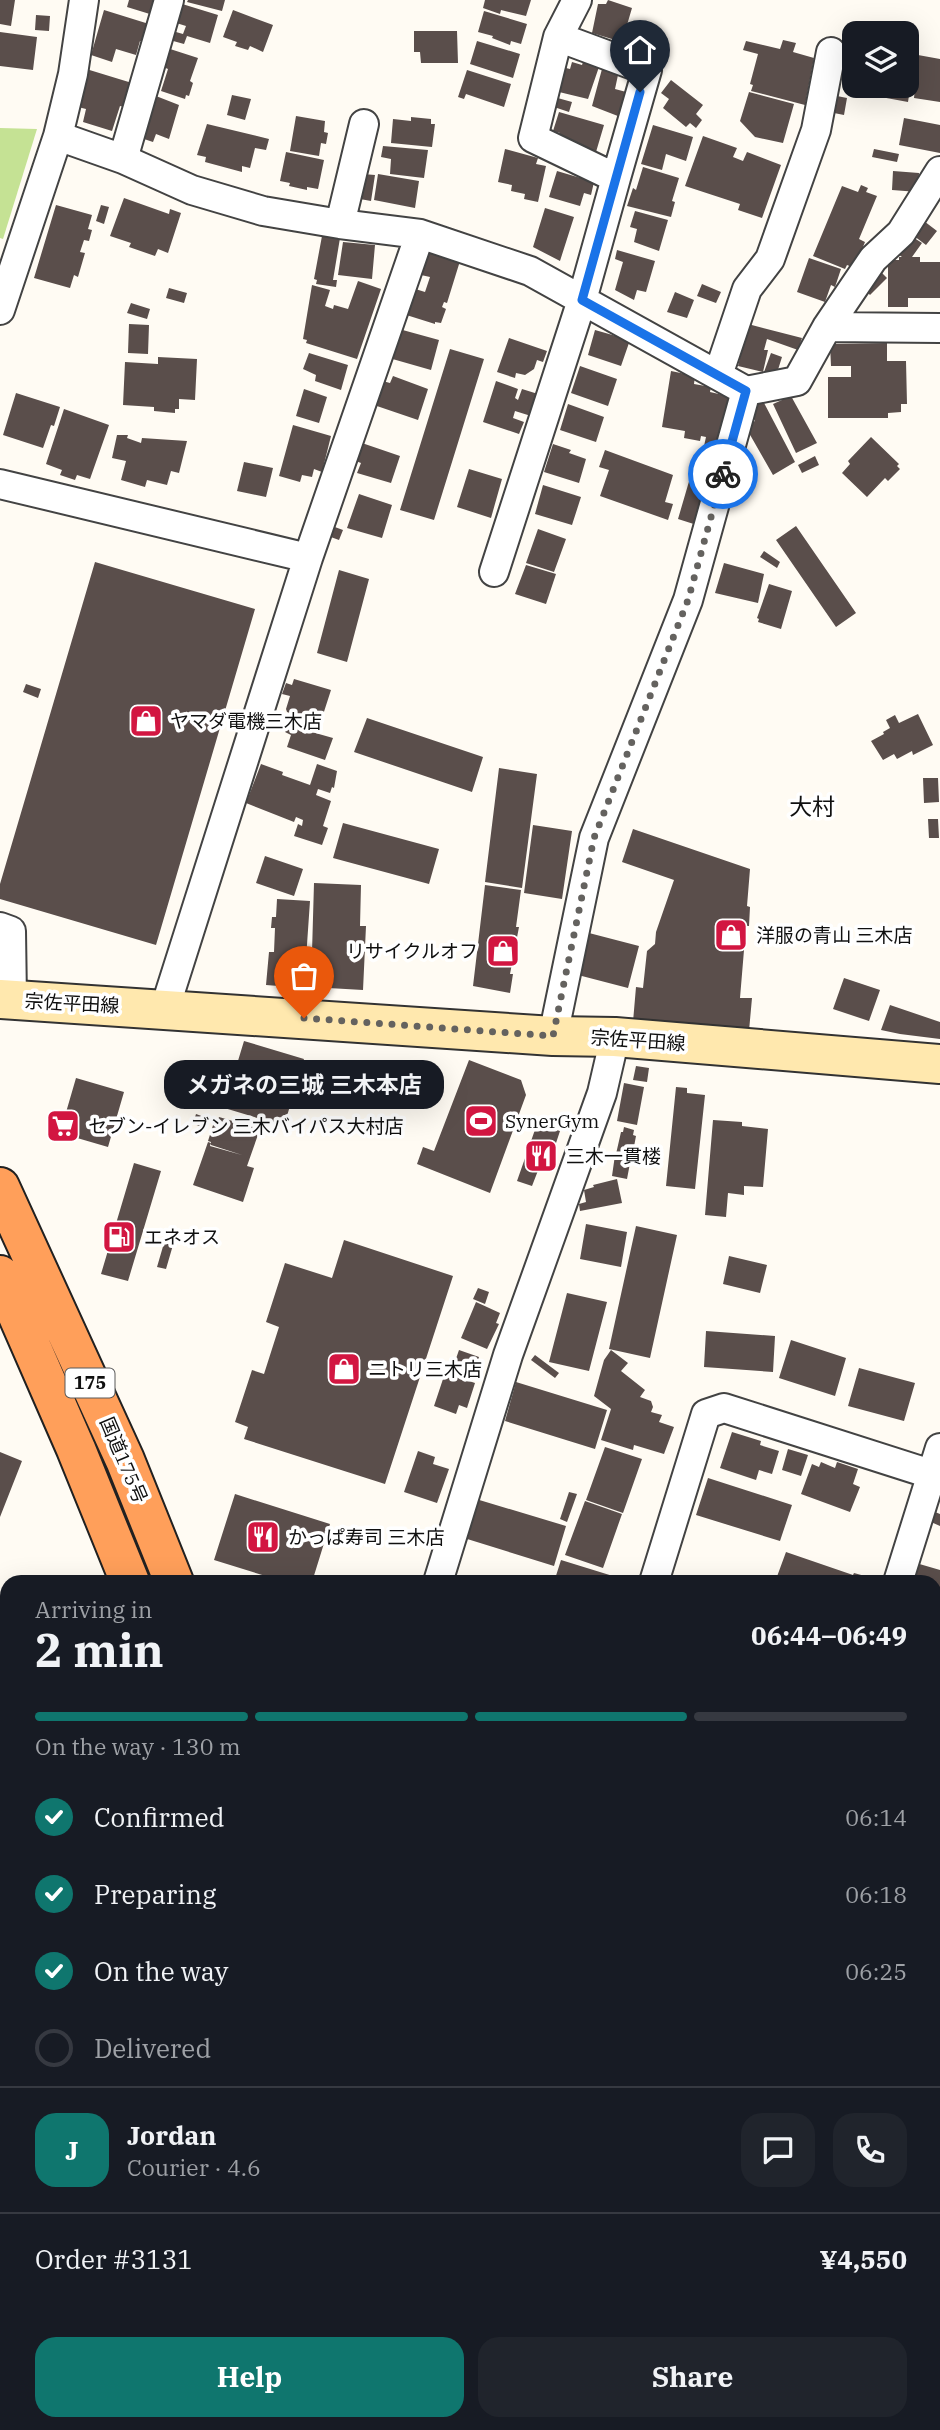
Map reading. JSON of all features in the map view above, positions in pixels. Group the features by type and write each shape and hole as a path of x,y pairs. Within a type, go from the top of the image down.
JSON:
{"highway":[{"name":"国道175号","path":"0,1187 125,1460 170,1575"},
{"name":"国道175号","path":"0,1276 76,1449 127,1575"}],"main road":[{"name":"宗佐平田線","path":"6,999 553,1036 615,1037 940,1064"}],"street":[{"path":"0,310 58,136 73,74 84,0"},
{"path":"123,159 169,0"},
{"path":"577,0 558,37 533,138 616,178"},
{"path":"494,572 582,300 647,70 558,37"},
{"path":"718,375 747,289 770,259 816,130 831,52"},
{"path":"340,224 364,124"},
{"path":"58,136 123,159 192,190 263,211 420,234 530,271 746,391 797,381 827,327 873,259 901,233 940,171"},
{"path":"165,1008 308,558 420,234"},
{"path":"827,327 940,328"},
{"path":"553,1036 594,838 688,600 746,391"},
{"path":"0,484 308,558"},
{"path":"0,927 11,931 6,999"},
{"path":"440,1575 508,1355 603,1093 615,1037"},
{"path":"656,1575 706,1414 724,1408 937,1466 900,1575"}],"green space":[{"path":"0,128 37,129 3,239 0,238"}],"building":[{"path":"0,0 15,0 11,26 0,24"},
{"path":"129,0 158,0 153,15 127,7"},
{"path":"225,0 222,11 187,2"},
{"path":"485,0 531,0 526,16 501,10 500,14 483,8"},
{"path":"608,0 632,8 622,42 592,33 598,4 606,4"},
{"path":"179,3 218,15 210,43 187,36 184,44 166,39 169,30 183,34 186,26 173,22"},
{"path":"104,10 149,24 144,42 140,41 136,55 116,49 112,62 91,55"},
{"path":"233,10 273,25 263,52 250,46 248,50 235,46 237,42 223,37"},
{"path":"484,11 527,24 521,44 511,41 510,45 478,32"},
{"path":"36,15 50,16 49,31 35,30"},
{"path":"414,31 457,31 458,63 421,63 420,52 414,52"},
{"path":"0,32 37,37 33,70 0,66"},
{"path":"783,40 796,43 793,52 814,58 805,105 751,91 753,85 750,84 758,54 743,50 746,41 780,49"},
{"path":"477,41 520,54 513,78 470,64"},
{"path":"167,48 198,58 190,81 193,83 189,96 186,95 185,99 161,91 168,69 161,66"},
{"path":"919,55 940,59 940,102 914,98 919,98"},
{"path":"584,59 600,64 588,99 559,92 566,68 570,69 572,62 582,65"},
{"path":"83,68 132,83 124,107 120,106 112,131 83,122 86,109 74,106"},
{"path":"602,69 618,75 615,89 630,93 623,118 592,106"},
{"path":"467,70 511,84 504,107 466,94 464,99 458,97"},
{"path":"671,80 703,105 696,114 702,120 696,128 690,123 686,127 663,108 669,99 661,93"},
{"path":"749,92 794,104 783,143 755,137 740,121"},
{"path":"232,95 251,99 245,120 227,115"},
{"path":"156,96 179,105 169,139 156,134 153,142 144,139"},
{"path":"837,96 847,98 844,115 834,113"},
{"path":"554,97 572,102 569,112 551,106"},
{"path":"886,98 909,98 908,102"},
{"path":"559,112 604,125 596,152 558,140 560,133 553,131"},
{"path":"296,116 325,121 324,132 328,133 326,144 321,143 319,156 290,151"},
{"path":"411,117 431,119 431,124 435,124 432,147 391,143 393,119 411,121"},
{"path":"904,118 940,125 940,153 899,145"},
{"path":"207,124 269,139 266,150 255,148 250,168 242,166 242,172 205,162 206,157 197,155"},
{"path":"653,125 693,137 686,161 666,154 662,170 641,164"},
{"path":"703,136 737,148 733,157 743,161 747,152 781,165 762,218 738,210 740,204 685,186"},
{"path":"383,146 428,150 424,178 390,174 391,159 381,157"},
{"path":"505,149 538,158 536,164 546,166 538,202 524,199 525,194 511,191 512,185 498,182"},
{"path":"874,149 899,154 897,162 872,157"},
{"path":"286,152 324,160 318,189 307,187 307,190 280,181"},
{"path":"643,167 679,178 672,201 675,202 671,217 627,206 633,188 636,190"},
{"path":"557,171 594,182 591,195 584,193 580,206 549,197"},
{"path":"893,171 919,173 918,192 892,190"},
{"path":"363,174 375,175 371,201 360,199"},
{"path":"378,174 419,181 415,208 374,200"},
{"path":"861,185 868,188 866,192 877,196 859,239 865,242 858,259 855,259 852,267 847,265 845,269 813,256 842,186 858,192"},
{"path":"124,198 169,214 170,209 181,213 168,253 158,249 155,256 129,247 131,243 110,236"},
{"path":"56,205 92,215 88,229 92,230 89,241 84,240 80,252 85,253 78,277 74,275 70,288 34,278"},
{"path":"101,205 109,207 104,224 96,221"},
{"path":"545,208 574,217 560,261 533,247"},
{"path":"635,211 668,220 659,251 634,242 637,229 630,227"},
{"path":"920,218 937,231 926,245 910,233"},
{"path":"908,234 922,243 912,257 920,257 920,262 940,262 940,298 908,298 908,307 888,307 888,260 899,260 899,257 902,257 895,252"},
{"path":"322,236 340,238 333,280 337,280 336,287 316,284 317,280 314,279"},
{"path":"343,242 375,245 372,279 338,275"},
{"path":"617,250 655,261 646,292 637,290 634,300 615,290 623,262 615,259"},
{"path":"429,251 460,261 447,303 444,302 442,307 446,309 441,323 435,324 400,313 409,287 425,292 430,277 421,275"},
{"path":"809,258 841,269 835,287 831,285 825,302 797,292"},
{"path":"879,270 887,278 870,295 862,287"},
{"path":"358,281 381,289 357,359 306,343 307,340 303,339 312,285 330,290 325,306 333,309 334,305 348,309"},
{"path":"702,284 721,292 716,303 697,296"},
{"path":"169,288 187,293 184,303 166,298"},
{"path":"675,292 694,300 687,318 667,312"},
{"path":"131,303 150,309 147,319 127,313"},
{"path":"129,324 149,325 148,354 128,353"},
{"path":"748,324 802,338 798,350 767,339 764,350 768,350 763,372 738,366"},
{"path":"399,329 439,340 431,370 389,358"},
{"path":"595,330 630,340 621,366 588,355"},
{"path":"509,338 547,351 543,362 537,360 534,369 525,375 516,373 515,378 497,372"},
{"path":"887,343 887,361 906,361 907,404 901,404 901,412 888,413 888,418 828,418 828,377 851,377 851,366 831,366 830,344"},
{"path":"450,349 484,359 434,520 400,510"},
{"path":"309,353 348,365 341,390 315,381 316,375 303,369"},
{"path":"771,353 782,357 776,376 764,372"},
{"path":"158,357 197,359 195,400 179,399 179,409 175,409 175,413 154,411 154,407 123,405 125,362 158,364"},
{"path":"580,366 617,379 608,406 571,393"},
{"path":"671,371 695,376 694,384 711,387 710,392 732,397 718,459 702,455 706,437 701,436 700,441 684,438 685,431 662,427"},
{"path":"393,376 428,389 418,420 371,404 379,380 390,383"},
{"path":"496,381 518,389 515,398 518,400 522,389 538,394 531,416 515,411 513,418 524,422 519,434 483,422"},
{"path":"304,389 327,397 319,423 296,416"},
{"path":"16,393 60,407 43,448 3,435"},
{"path":"791,396 817,443 796,453 773,404"},
{"path":"763,401 795,462 773,475 745,426 755,421 748,409"},
{"path":"568,404 604,417 596,442 560,430"},
{"path":"64,409 109,425 90,479 77,475 75,480 60,475 62,470 46,464"},
{"path":"293,425 331,436 322,472 314,469 312,477 302,475 300,482 279,476"},
{"path":"117,435 128,435 127,438 141,443 142,438 187,441 179,473 171,471 167,485 147,480 145,487 121,480 126,461 112,458"},
{"path":"871,437 899,464 897,466 900,469 888,481 885,478 867,497 842,473 850,464 848,461"},
{"path":"359,442 400,456 391,483 357,473 361,463 353,460"},
{"path":"553,444 586,459 579,483 544,472"},
{"path":"605,450 673,475 665,502 673,504 668,520 600,496 609,470 599,467"},
{"path":"815,456 819,465 802,473 798,465"},
{"path":"244,462 273,468 266,497 237,491"},
{"path":"469,469 502,479 491,518 457,507"},
{"path":"690,478 711,485 700,526 678,519"},
{"path":"543,485 581,497 572,525 535,514"},
{"path":"359,494 392,505 382,538 347,528"},
{"path":"332,526 343,530 339,540 328,536"},
{"path":"796,526 856,613 836,627 776,540"},
{"path":"538,529 566,539 554,572 526,563"},
{"path":"764,551 780,562 777,568 760,557"},
{"path":"95,562 255,609 156,945 0,899 0,884"},
{"path":"724,563 764,574 758,603 715,593"},
{"path":"526,565 556,574 546,604 515,594"},
{"path":"339,570 369,579 347,662 317,653"},
{"path":"769,584 792,591 781,629 758,622"},
{"path":"294,679 331,690 317,726 304,722 305,718 287,712 290,696 282,694 286,683 292,685"},
{"path":"26,684 41,689 38,698 23,692"},
{"path":"918,714 933,745 913,755 912,751 897,759 894,754 883,760 871,741 890,728 886,720 895,715 899,723"},
{"path":"367,718 483,757 472,792 354,752"},
{"path":"287,725 333,738 325,760 287,747 291,735 285,732"},
{"path":"261,764 310,785 317,764 337,771 334,788 332,787 330,793 318,789 316,795 331,801 323,826 328,828 322,845 294,836 298,824 302,826 303,820 296,817 294,822 246,803"},
{"path":"499,768 537,774 522,888 485,882"},
{"path":"923,778 938,778 939,802 924,803"},
{"path":"928,819 938,819 939,838 929,838"},
{"path":"343,823 439,849 429,884 333,858"},
{"path":"533,825 572,831 562,899 524,893"},
{"path":"633,829 750,869 747,906 750,907 749,926 746,926 740,998 752,998 749,1031 633,1022 636,987 643,988 647,951 655,944 656,932 674,880 622,862"},
{"path":"265,856 303,869 294,896 256,883"},
{"path":"314,883 361,885 360,926 366,926 363,990 311,987"},
{"path":"485,885 521,890 510,993 473,986"},
{"path":"277,899 310,901 304,988 266,985 269,952 274,952 275,928 271,928 272,917 276,917"},
{"path":"589,933 639,946 628,988 578,975"},
{"path":"844,978 880,990 869,1021 833,1009"},
{"path":"890,1005 940,1022 940,1039 881,1030"},
{"path":"244,1041 304,1059 284,1126 211,1104 212,1101 206,1099 216,1068 234,1074"},
{"name":"SynerGym","path":"469,1060 521,1080 526,1095 490,1193 417,1164 423,1147 434,1151"},
{"path":"636,1066 649,1068 647,1082 633,1080"},
{"path":"76,1078 124,1092 108,1147 60,1133"},
{"path":"624,1083 644,1087 637,1125 617,1121"},
{"path":"676,1087 687,1088 687,1093 705,1095 695,1189 666,1186"},
{"path":"196,1114 210,1119 207,1128 193,1124"},
{"path":"219,1117 260,1129 247,1166 254,1168 243,1202 193,1185 208,1142 211,1143 208,1141 214,1122 217,1123"},
{"path":"713,1120 742,1122 742,1126 768,1129 763,1187 744,1186 744,1195 728,1193 726,1217 705,1215"},
{"path":"537,1124 560,1131 547,1170 539,1168 532,1186 517,1181"},
{"path":"624,1127 634,1130 633,1135 636,1136 632,1157 616,1154"},
{"path":"615,1155 631,1158 627,1179 612,1176"},
{"path":"134,1163 161,1171 128,1281 101,1274"},
{"path":"617,1179 622,1203 580,1211 579,1204 586,1202 584,1190"},
{"path":"586,1224 627,1232 621,1267 580,1259"},
{"path":"636,1226 677,1235 650,1358 609,1349"},
{"path":"344,1240 453,1276 385,1484 244,1439 248,1427 235,1422 252,1370 264,1374 279,1327 266,1322 285,1263 332,1278"},
{"path":"164,1243 173,1245 166,1269 157,1267"},
{"path":"729,1256 767,1265 760,1293 723,1284"},
{"path":"478,1288 489,1292 485,1304 473,1299"},
{"path":"567,1293 607,1302 589,1371 549,1362"},
{"path":"476,1302 500,1313 496,1323 499,1324 487,1349 461,1338"},
{"path":"706,1331 775,1336 773,1372 704,1367"},
{"path":"791,1340 846,1358 835,1396 779,1378"},
{"path":"459,1350 479,1357 472,1381 451,1373"},
{"path":"611,1350 628,1363 621,1371 645,1390 640,1397 651,1401 651,1412 662,1415 659,1422 674,1427 664,1454 634,1445 633,1450 601,1440 611,1409 594,1396 604,1360"},
{"path":"535,1355 559,1373 555,1378 531,1360"},
{"path":"859,1368 915,1383 904,1421 848,1406"},
{"path":"445,1373 475,1383 467,1408 459,1405 456,1414 434,1406"},
{"path":"516,1382 607,1410 595,1449 505,1421"},
{"path":"732,1432 761,1441 760,1445 779,1451 772,1474 759,1470 756,1480 720,1468"},
{"path":"605,1447 642,1459 623,1513 586,1500"},
{"path":"788,1449 808,1455 801,1476 782,1470"},
{"path":"418,1451 435,1457 433,1464 449,1469 437,1503 404,1492"},
{"path":"0,1452 22,1461 0,1517"},
{"path":"821,1462 835,1468 837,1462 858,1469 853,1484 860,1487 850,1512 801,1494 812,1464 819,1467"},
{"path":"708,1478 792,1505 780,1541 696,1515"},
{"path":"569,1492 577,1494 567,1522 560,1519"},
{"path":"235,1494 330,1524 314,1575 262,1575 214,1560"},
{"path":"476,1499 566,1526 554,1566 464,1538"},
{"path":"585,1501 622,1514 603,1568 565,1555"},
{"path":"935,1512 940,1514 940,1526 931,1522"},
{"path":"786,1552 853,1575 778,1575"},
{"path":"561,1560 610,1575 556,1575"},
{"path":"916,1563 940,1570 940,1575 913,1575"}],"way so far":[{"path":"304,1018 553,1036 594,838 688,600 723,474"}],"place":[{"name":"ヤマダ電機三木店","path":"146,721"},
{"name":"洋服の青山 三木店","path":"731,935"},
{"name":"リサイクルオフ","path":"503,951"},
{"name":"メガネの三城 三木本店","path":"304,1018"},
{"name":"SynerGym","path":"481,1121"},
{"name":"セブン-イレブン 三木バイパス大村店","path":"63,1126"},
{"name":"三木一貫楼","path":"541,1156"},
{"name":"エネオス","path":"119,1237"},
{"name":"ニトリ三木店","path":"344,1369"},
{"name":"かっぱ寿司 三木店","path":"263,1537"}],"district":[{"name":"大村","path":"812,807"}],"route":[{"path":"640,92 582,300 746,391 723,474"}]}
